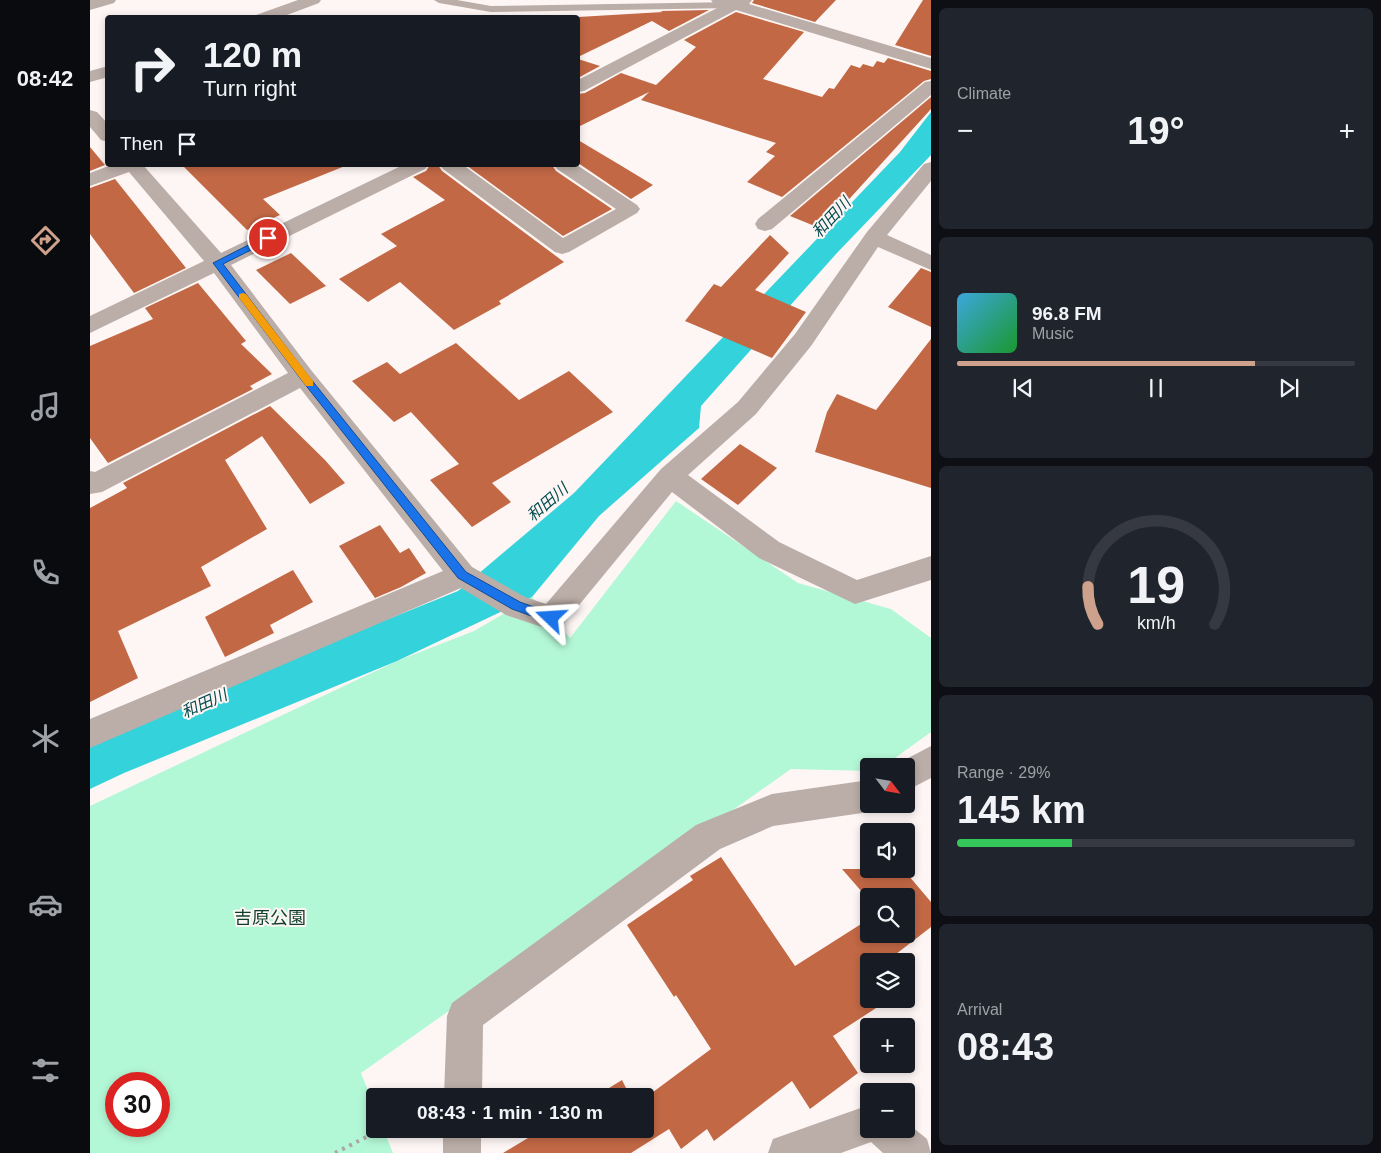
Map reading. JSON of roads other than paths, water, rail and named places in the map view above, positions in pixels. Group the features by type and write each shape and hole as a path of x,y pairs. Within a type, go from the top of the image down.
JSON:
{"street":[{"path":"90,5 108,0"},
{"path":"270,15 313,0"},
{"path":"580,86 732,2 931,64"},
{"path":"90,76 105,71"},
{"path":"766,224 931,86"},
{"path":"90,116 105,133"},
{"path":"90,180 124,167"},
{"path":"135,167 218,263 303,376 462,575 516,606 551,618 670,476 747,408 803,340 874,237 931,168"},
{"path":"90,325 414,167"},
{"path":"453,167 562,247 630,209 567,167"},
{"path":"874,237 931,263"},
{"path":"90,480 93,485 303,376"},
{"path":"670,476 768,550 855,592 931,568"},
{"path":"90,734 462,575"},
{"path":"915,771 931,761"},
{"path":"463,1088 465,1016 708,837 772,810 860,797"},
{"path":"787,1153 860,1127"},
{"path":"462,1138 462,1153"},
{"path":"896,1138 913,1153"}],"lane":[{"path":"439,0 492,9 732,2"}],"water":[{"name":"和田川","path":"931,112 931,155 836,254 701,406 699,428 599,516 532,597 397,661 124,773 90,789 90,746 224,685 458,591 574,493 900,152"}],"park label":[{"name":"吉原公園","path":"270,918"}]}
